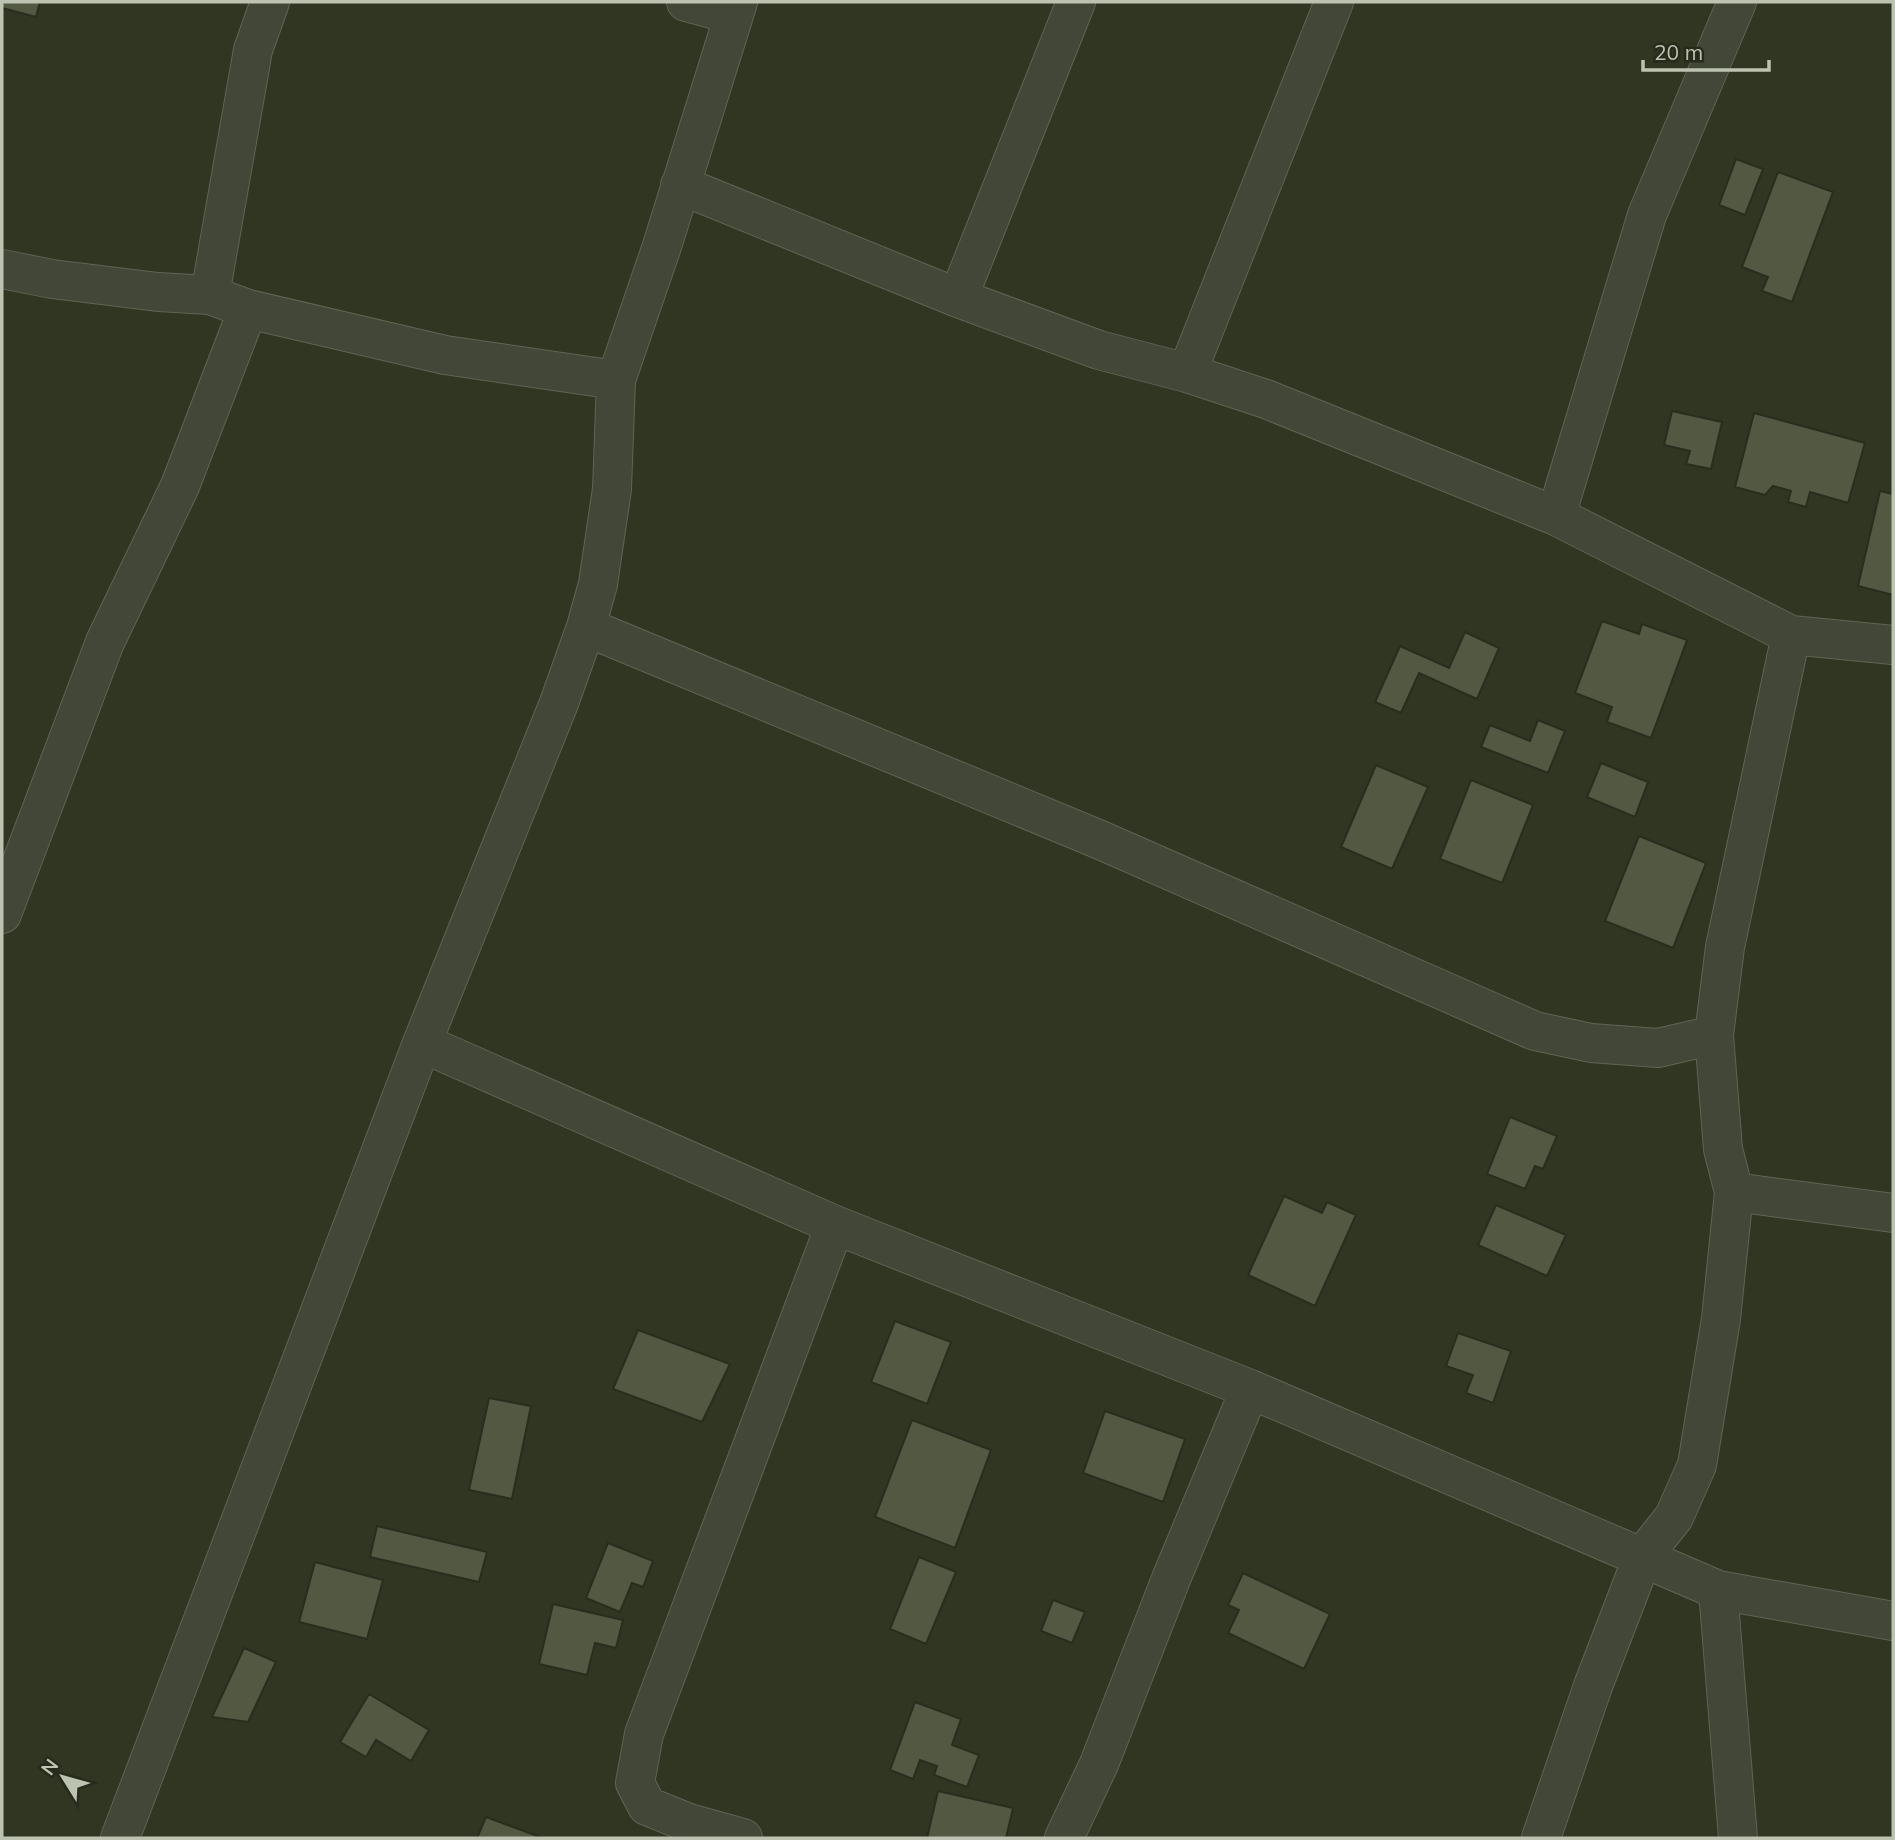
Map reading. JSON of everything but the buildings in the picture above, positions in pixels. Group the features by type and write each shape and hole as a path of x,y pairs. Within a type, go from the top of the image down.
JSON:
{"street":[{"path":"210,295 253,50 270,2"},
{"path":"120,1838 422,1043 559,703 586,628 598,584 612,489 615,380 736,9 686,2"},
{"path":"958,298 1076,2"},
{"path":"1187,373 1334,2"},
{"path":"1556,516 1647,215 1737,2"},
{"path":"680,185 958,298 1099,350 1187,373 1266,400 1556,516 1791,635 1893,645"},
{"path":"2,269 52,279 158,292 210,295 248,309 445,355 615,380"},
{"path":"2,914 106,642 180,486 248,309"},
{"path":"586,628 1073,828 1535,1031 1591,1043 1658,1048 1714,1035"},
{"path":"1541,1838 1593,1686 1643,1556 1674,1517 1697,1465 1721,1319 1734,1192 1723,1149 1714,1035 1724,947 1791,635"},
{"path":"422,1043 835,1225 1250,1389 1718,1590 1893,1621"},
{"path":"1734,1192 1893,1213"},
{"path":"743,1838 689,1823 646,1806 635,1783 644,1734 835,1225"},
{"path":"1064,1838 1099,1764 1171,1579 1250,1389"},
{"path":"1718,1590 1738,1838"}]}
